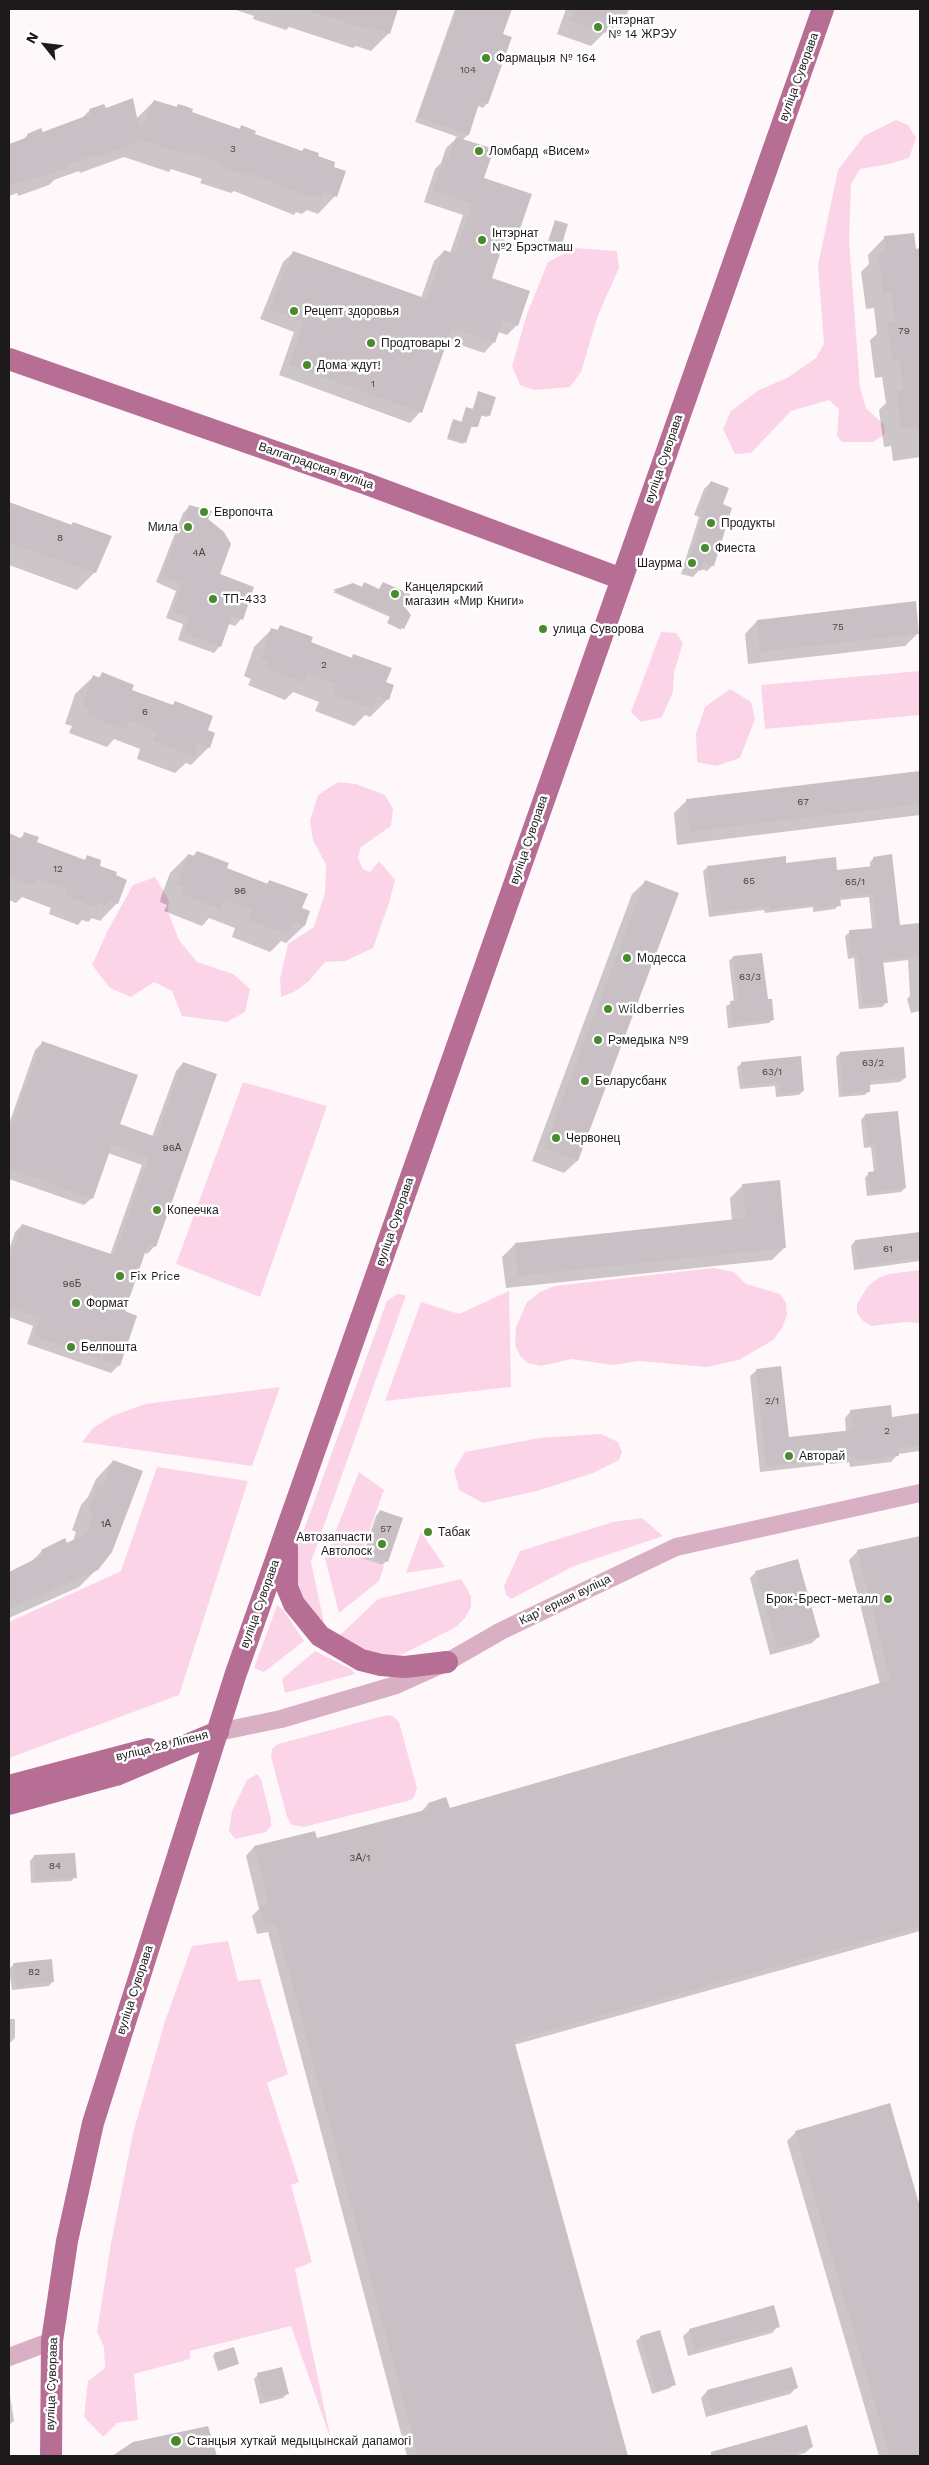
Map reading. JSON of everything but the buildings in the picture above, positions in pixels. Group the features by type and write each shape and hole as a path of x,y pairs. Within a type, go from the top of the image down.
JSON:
{"main road":[{"name":"вуліца Суворава","path":"51,2456 52,2341 67,2241 93,2123 236,1673 823,9"},
{"name":"Валгаградская вуліца","path":"9,359 367,484 622,579"},
{"path":"294,1509 286,1567 287,1587 294,1604 320,1636 361,1660 381,1665 405,1667 447,1662"},
{"name":"вуліца 28 Ліпеня","path":"9,1786 218,1732"},
{"name":"вуліца 28 Ліпеня","path":"9,1804 116,1775 218,1732"}],"street":[{"name":"Карʼерная вуліца","path":"218,1732 281,1719 396,1684 447,1662 501,1631 676,1547 920,1492"},
{"path":"9,2357 52,2341"}],"shaded area":[{"path":"896,120 908,125 916,138 909,158 860,169 851,184 849,241 860,387 866,408 884,425 885,434 873,442 842,442 837,436 839,409 829,400 791,411 751,453 735,454 723,429 731,411 759,390 787,378 816,358 824,344 818,265 838,170 864,136"},
{"path":"575,248 617,251 619,268 598,315 581,372 570,387 534,390 520,385 512,366 527,314 548,262"},
{"path":"661,632 676,633 683,643 674,672 673,692 662,717 641,722 631,712"},
{"path":"920,671 920,715 765,729 761,685"},
{"path":"730,689 751,702 755,719 740,758 716,766 697,762 696,734 705,707"},
{"path":"338,782 356,784 385,795 393,809 391,826 361,847 358,858 363,869 370,872 379,861 395,880 389,903 373,948 345,961 325,962 309,981 294,992 281,997 280,979 288,944 314,927 325,893 326,865 313,840 310,821 318,795"},
{"path":"155,877 169,900 168,912 179,940 197,962 233,974 250,989 245,1012 227,1022 182,1016 172,991 154,982 131,997 110,988 92,965 108,930 133,885"},
{"path":"243,1082 327,1106 260,1297 176,1264"},
{"path":"713,1268 734,1272 746,1284 780,1294 786,1303 787,1315 782,1328 773,1340 739,1360 707,1367 639,1361 613,1365 572,1359 541,1366 528,1363 520,1356 515,1345 516,1327 527,1302 540,1292 554,1286"},
{"path":"920,1270 920,1323 906,1322 872,1326 863,1321 857,1313 857,1304 868,1286 878,1278 889,1274"},
{"path":"509,1291 511,1387 385,1401 421,1302 459,1314"},
{"path":"397,1294 406,1295 311,1562 324,1623 300,1600 294,1572 298,1546 387,1301"},
{"path":"280,1387 252,1466 82,1442 93,1428 112,1416 145,1404"},
{"path":"601,1434 618,1442 622,1452 619,1460 593,1473 537,1491 483,1503 459,1490 454,1470 465,1452 539,1438"},
{"path":"157,1467 248,1481 179,1695 9,1758 9,1622 121,1571"},
{"path":"359,1472 384,1490 360,1557 384,1566 379,1581 339,1613 325,1558"},
{"path":"642,1518 663,1536 574,1566 511,1599 506,1595 504,1586 520,1551 613,1522"},
{"path":"421,1532 445,1567 406,1573"},
{"path":"461,1579 471,1596 471,1607 465,1618 456,1627 403,1654 385,1656 349,1645 338,1637 378,1599"},
{"path":"277,1605 284,1611 304,1641 264,1672 254,1668"},
{"path":"315,1651 351,1669 355,1674 285,1693 282,1679"},
{"path":"387,1715 393,1716 399,1722 417,1788 414,1797 411,1800 304,1827 292,1825 287,1817 271,1757 272,1749 278,1744"},
{"path":"257,1774 261,1779 271,1826 266,1832 235,1839 229,1831 232,1811 247,1780"},
{"path":"228,1941 238,1981 260,1979 288,2074 267,2083 299,2182 291,2185 312,2262 295,2269 331,2440 291,2326 190,2351 190,2359 134,2374 138,2420 117,2423 103,2437 84,2417 88,2381 105,2368 104,2347 97,2332 111,2243 133,2133 165,2021 192,1946"}],"place":[{"name":"Інтэрнат № 14 ЖРЭУ","path":"598,27"},
{"name":"Фармацыя № 164","path":"486,58"},
{"name":"Ломбард «Висем»","path":"479,151"},
{"name":"Інтэрнат №2 Брэстмаш","path":"482,240"},
{"name":"Рецепт здоровья","path":"294,311"},
{"name":"Продтовары 2","path":"371,343"},
{"name":"Дома ждут!","path":"307,365"},
{"name":"Европочта","path":"204,512"},
{"name":"Продукты","path":"711,523"},
{"name":"Мила","path":"188,527"},
{"name":"Фиеста","path":"705,548"},
{"name":"Шаурма","path":"692,563"},
{"name":"Канцелярский магазин «Мир Книги»","path":"395,594"},
{"name":"ТП-433","path":"213,599"},
{"name":"улица Суворова","path":"543,629"},
{"name":"Модесса","path":"627,958"},
{"name":"Wildberries","path":"608,1009"},
{"name":"Рэмедыка №9","path":"598,1040"},
{"name":"Беларусбанк","path":"585,1081"},
{"name":"Червонец","path":"556,1138"},
{"name":"Копеечка","path":"157,1210"},
{"name":"Fix Price","path":"120,1276"},
{"name":"Формат","path":"76,1303"},
{"name":"Белпошта","path":"71,1347"},
{"name":"Авторай","path":"789,1456"},
{"name":"Табак","path":"428,1532"},
{"name":"Автозапчасти Автолоск","path":"382,1544"},
{"name":"Брок-Брест-металл","path":"888,1599"},
{"name":"Станцыя хуткай медыцынскай дапамогі","path":"176,2441"}]}
